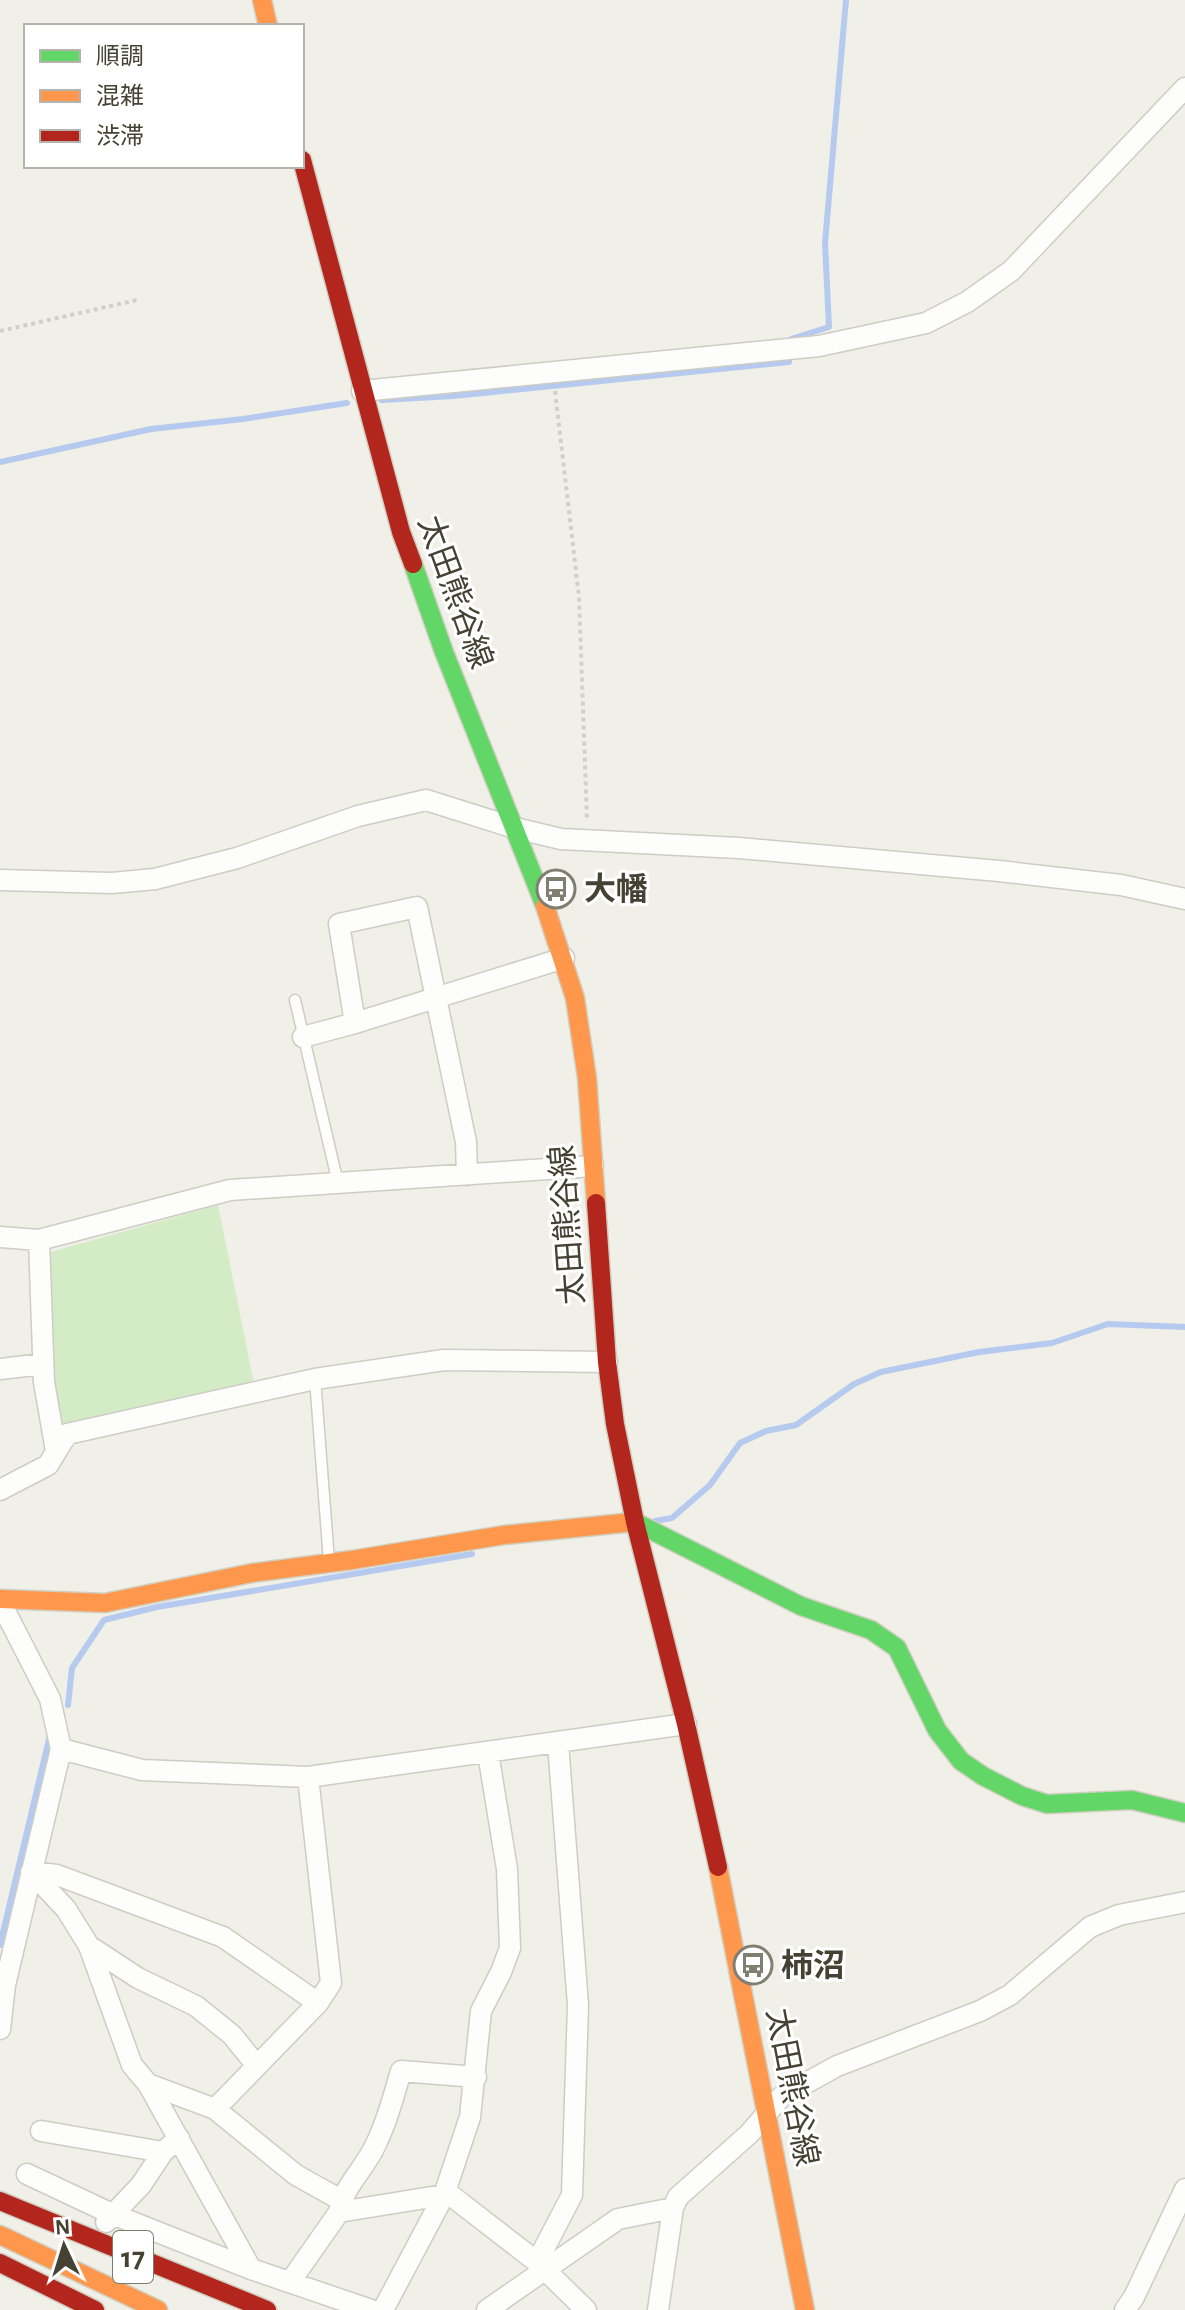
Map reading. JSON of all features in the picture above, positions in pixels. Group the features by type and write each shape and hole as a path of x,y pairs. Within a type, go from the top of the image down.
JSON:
{"main road":[{"path":"262,0 268,24"},
{"name":"太田熊谷線","path":"304,168 401,532 564,958 582,1037 607,1362 615,1424 635,1522 686,1724 768,2112 805,2310"},
{"path":"0,1600 105,1603 252,1573 504,1535 635,1522 801,1606 871,1630 897,1648 937,1730 961,1761 983,1776 1022,1796 1047,1804 1132,1800 1185,1813"},
{"name":"17","path":"0,2201 267,2310"},
{"name":"17","path":"0,2235 158,2310"},
{"name":"17","path":"0,2263 95,2310"}],"street":[{"path":"362,391 804,347 926,323 967,302 1011,271 1185,88"},
{"path":"0,880 112,883 155,879 237,858 358,816 426,800 561,839 739,848 999,871 1121,885 1185,899"},
{"path":"355,1023 339,924 417,907 466,1142 467,1175"},
{"path":"303,1037 564,958"},
{"path":"0,1237 39,1240 230,1190 593,1166"},
{"path":"39,1240 43,1364 56,1451"},
{"path":"0,1490 48,1465 67,1434 315,1379 444,1360 607,1362"},
{"path":"0,1369 43,1364"},
{"path":"0,1600 50,1699 61,1749 5,1985 0,2029"},
{"path":"61,1749 142,1770 308,1777 686,1724"},
{"path":"540,2266 572,2195 578,2005 558,1743"},
{"path":"383,2310 444,2195 470,2117 476,2077 477,2024 510,1948 507,1869 488,1753"},
{"path":"215,2109 318,2003 331,1983 308,1777"},
{"path":"31,1872 66,1909 89,1946 132,2065 148,2084 171,2145 251,2269"},
{"path":"31,1872 57,1875 223,1937 318,2003"},
{"path":"658,2310 673,2208 678,2197 749,2134 781,2097 837,2066 980,2011 1010,1995 1090,1927 1119,1915 1185,1902"},
{"path":"89,1946 138,1978 196,2006 232,2035 257,2066"},
{"path":"290,2282 340,2206 376,2143 401,2071 476,2077"},
{"path":"148,2084 215,2109 296,2175 340,2206 444,2195 453,2197 540,2266 586,2310"},
{"path":"41,2131 171,2145"},
{"path":"94,2241 112,2214 141,2185 171,2145"},
{"path":"27,2174 112,2214 251,2269 371,2310"},
{"path":"1125,2310 1183,2194"},
{"path":"487,2310 540,2266 618,2219 673,2208"}],"lane":[{"path":"295,1000 338,1183"},
{"path":"315,1379 329,1563"}],"path":[{"path":"0,331 137,300"},
{"path":"553,372 579,597 587,841"}],"green space":[{"path":"218,1205 254,1384 59,1430 51,1370 47,1253"}],"waterway":[{"path":"382,400 453,396 789,362 791,339 829,327 825,243 846,0"},
{"path":"0,462 151,429 347,403"},
{"path":"655,1521 672,1518 710,1485 740,1443 766,1431 796,1425 854,1384 881,1372 979,1352 1052,1343 1108,1324 1185,1327"},
{"path":"68,1705 72,1668 104,1620 157,1607 472,1554"},
{"path":"0,1945 50,1735"}],"traffic: fast":[{"path":"413,564 444,652 545,906"},
{"path":"624,1523 635,1522 801,1606 871,1630 897,1648 937,1730 961,1761 983,1776 1022,1796 1047,1804 1132,1800 1185,1813"}],"traffic: slow":[{"path":"262,0 268,24"},
{"path":"545,906 575,998 587,1078 596,1203"},
{"path":"0,1599 105,1603 252,1573 504,1535 624,1523"},
{"path":"718,1867 805,2310"},
{"path":"0,2235 158,2310"}],"traffic: jam":[{"path":"304,168 401,532 413,564"},
{"path":"596,1203 607,1362 615,1424 635,1522 718,1867"},
{"path":"0,2201 267,2310"},
{"path":"0,2263 95,2310"}],"place":[{"name":"大幡","path":"556,889"},
{"name":"柿沼","path":"753,1965"}]}
